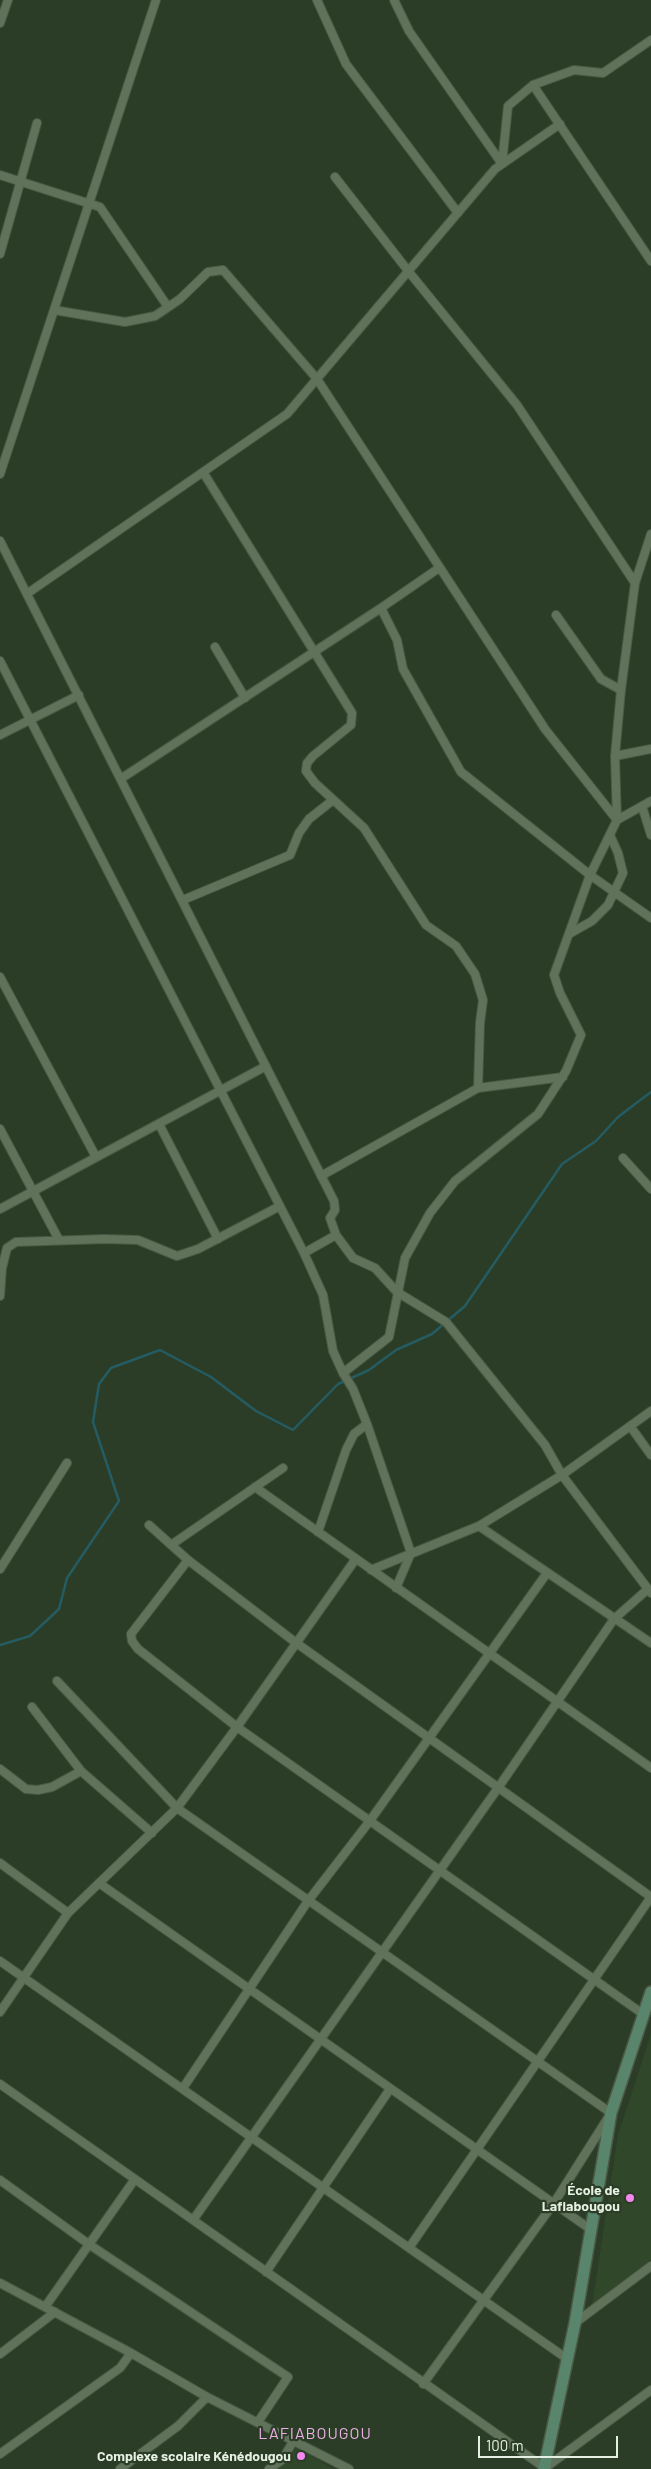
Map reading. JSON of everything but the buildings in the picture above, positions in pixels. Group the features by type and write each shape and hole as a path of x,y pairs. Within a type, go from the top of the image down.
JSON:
{"street":[{"path":"0,23 8,0"},
{"path":"0,474 156,0"},
{"path":"317,0 346,64 458,213"},
{"path":"394,0 409,31 502,164"},
{"path":"502,164 508,106 533,85 574,70 603,73 651,40"},
{"path":"533,85 651,261"},
{"path":"0,254 37,123"},
{"path":"28,593 287,414 495,169 560,124"},
{"path":"0,175 100,207 168,307"},
{"path":"335,177 517,405 635,583"},
{"path":"54,310 125,322 155,316 208,272 223,270 317,379 545,729 617,820"},
{"path":"204,472 352,713 351,725 313,756 308,763 306,771 315,783 364,828 426,925 456,946 475,974 483,1000 480,1023 478,1088"},
{"path":"344,1373 389,1337 397,1292 406,1258 430,1213 455,1181 538,1114 563,1076 581,1035 560,994 554,975 590,875 617,820 615,756 621,690 635,583 651,534"},
{"path":"0,541 3,552 28,593 334,1201 335,1210 330,1218 336,1235 352,1258 375,1268 397,1292 446,1322 545,1445 562,1475 649,1591 614,1619 498,1788 192,2220"},
{"path":"122,778 440,568"},
{"path":"381,608 398,640 403,669 461,772 590,875 651,918"},
{"path":"556,615 601,679 621,690"},
{"path":"215,647 245,698"},
{"path":"0,661 221,1090 304,1253 323,1295 332,1351 353,1389 367,1424 411,1553 396,1588"},
{"path":"0,735 79,695"},
{"path":"615,756 651,749"},
{"path":"182,900 290,855 299,833 309,819 333,800"},
{"path":"617,820 651,801"},
{"path":"642,806 651,835"},
{"path":"569,934 592,920 608,905 623,873 610,834"},
{"path":"0,977 96,1157"},
{"path":"0,1208 266,1066"},
{"path":"321,1176 478,1088 563,1076"},
{"path":"159,1124 218,1239"},
{"path":"0,1129 59,1240"},
{"path":"623,1158 651,1189"},
{"path":"0,1295 2,1268 7,1248 16,1242 138,1240 177,1256 198,1249 280,1206"},
{"path":"304,1253 336,1235"},
{"path":"371,1570 479,1526 562,1475 651,1411"},
{"path":"318,1532 346,1450 354,1434 367,1424"},
{"path":"630,1426 651,1455"},
{"path":"0,1569 68,1463"},
{"path":"171,1545 284,1468"},
{"path":"255,1487 487,1654 651,1768"},
{"path":"149,1525 188,1560 295,1642 651,1897 408,2248"},
{"path":"479,1526 614,1619 651,1642"},
{"path":"188,1560 131,1634 132,1641 138,1649 238,1727 369,1822 440,1869 644,2014"},
{"path":"0,2012 68,1913 177,1808 238,1727 295,1642 355,1560"},
{"path":"182,2088 308,1901 369,1822 487,1654 547,1573"},
{"path":"57,1681 177,1808 536,2063 611,2113"},
{"path":"32,1707 81,1771 152,1833"},
{"path":"0,1769 26,1789 38,1790 52,1787 81,1771"},
{"path":"0,1863 68,1913"},
{"path":"99,1883 590,2229"},
{"path":"0,1960 24,1979 566,2358"},
{"path":"545,2468 566,2358 575,2324 611,2113 651,1992"},
{"path":"0,2084 423,2384 545,2468"},
{"path":"266,2272 390,2088"},
{"path":"423,2384 554,2203 611,2113"},
{"path":"45,2307 135,2179"},
{"path":"0,2180 90,2244 288,2377 258,2422"},
{"path":"575,2324 651,2266"},
{"path":"0,2283 131,2353 207,2397 349,2469"},
{"path":"0,2354 55,2312"},
{"path":"0,2454 120,2368 131,2353"},
{"path":"545,2468 651,2390"},
{"path":"120,2469 178,2426 207,2397"},
{"path":"269,2469 282,2460 294,2440"}],"shaded area":[{"name":"École de Lafiabougou","path":"651,2034 651,2260 592,2306 618,2135"},
{"name":"Complexe scolaire Kénédougou","path":"297,2447 333,2469 277,2469"}],"waterway":[{"path":"0,1645 30,1636 59,1609 67,1578 119,1501 93,1422 99,1384 111,1368 160,1350 211,1377 256,1411 293,1430 338,1384 369,1370 396,1350 432,1334 465,1306 562,1164 596,1141 618,1117 651,1092"}],"place":[{"name":"École de Lafiabougou","path":"630,2198"},
{"name":"Complexe scolaire Kénédougou","path":"301,2456"}],"district":[{"name":"LAFIABOUGOU","path":"315,2434"}]}
